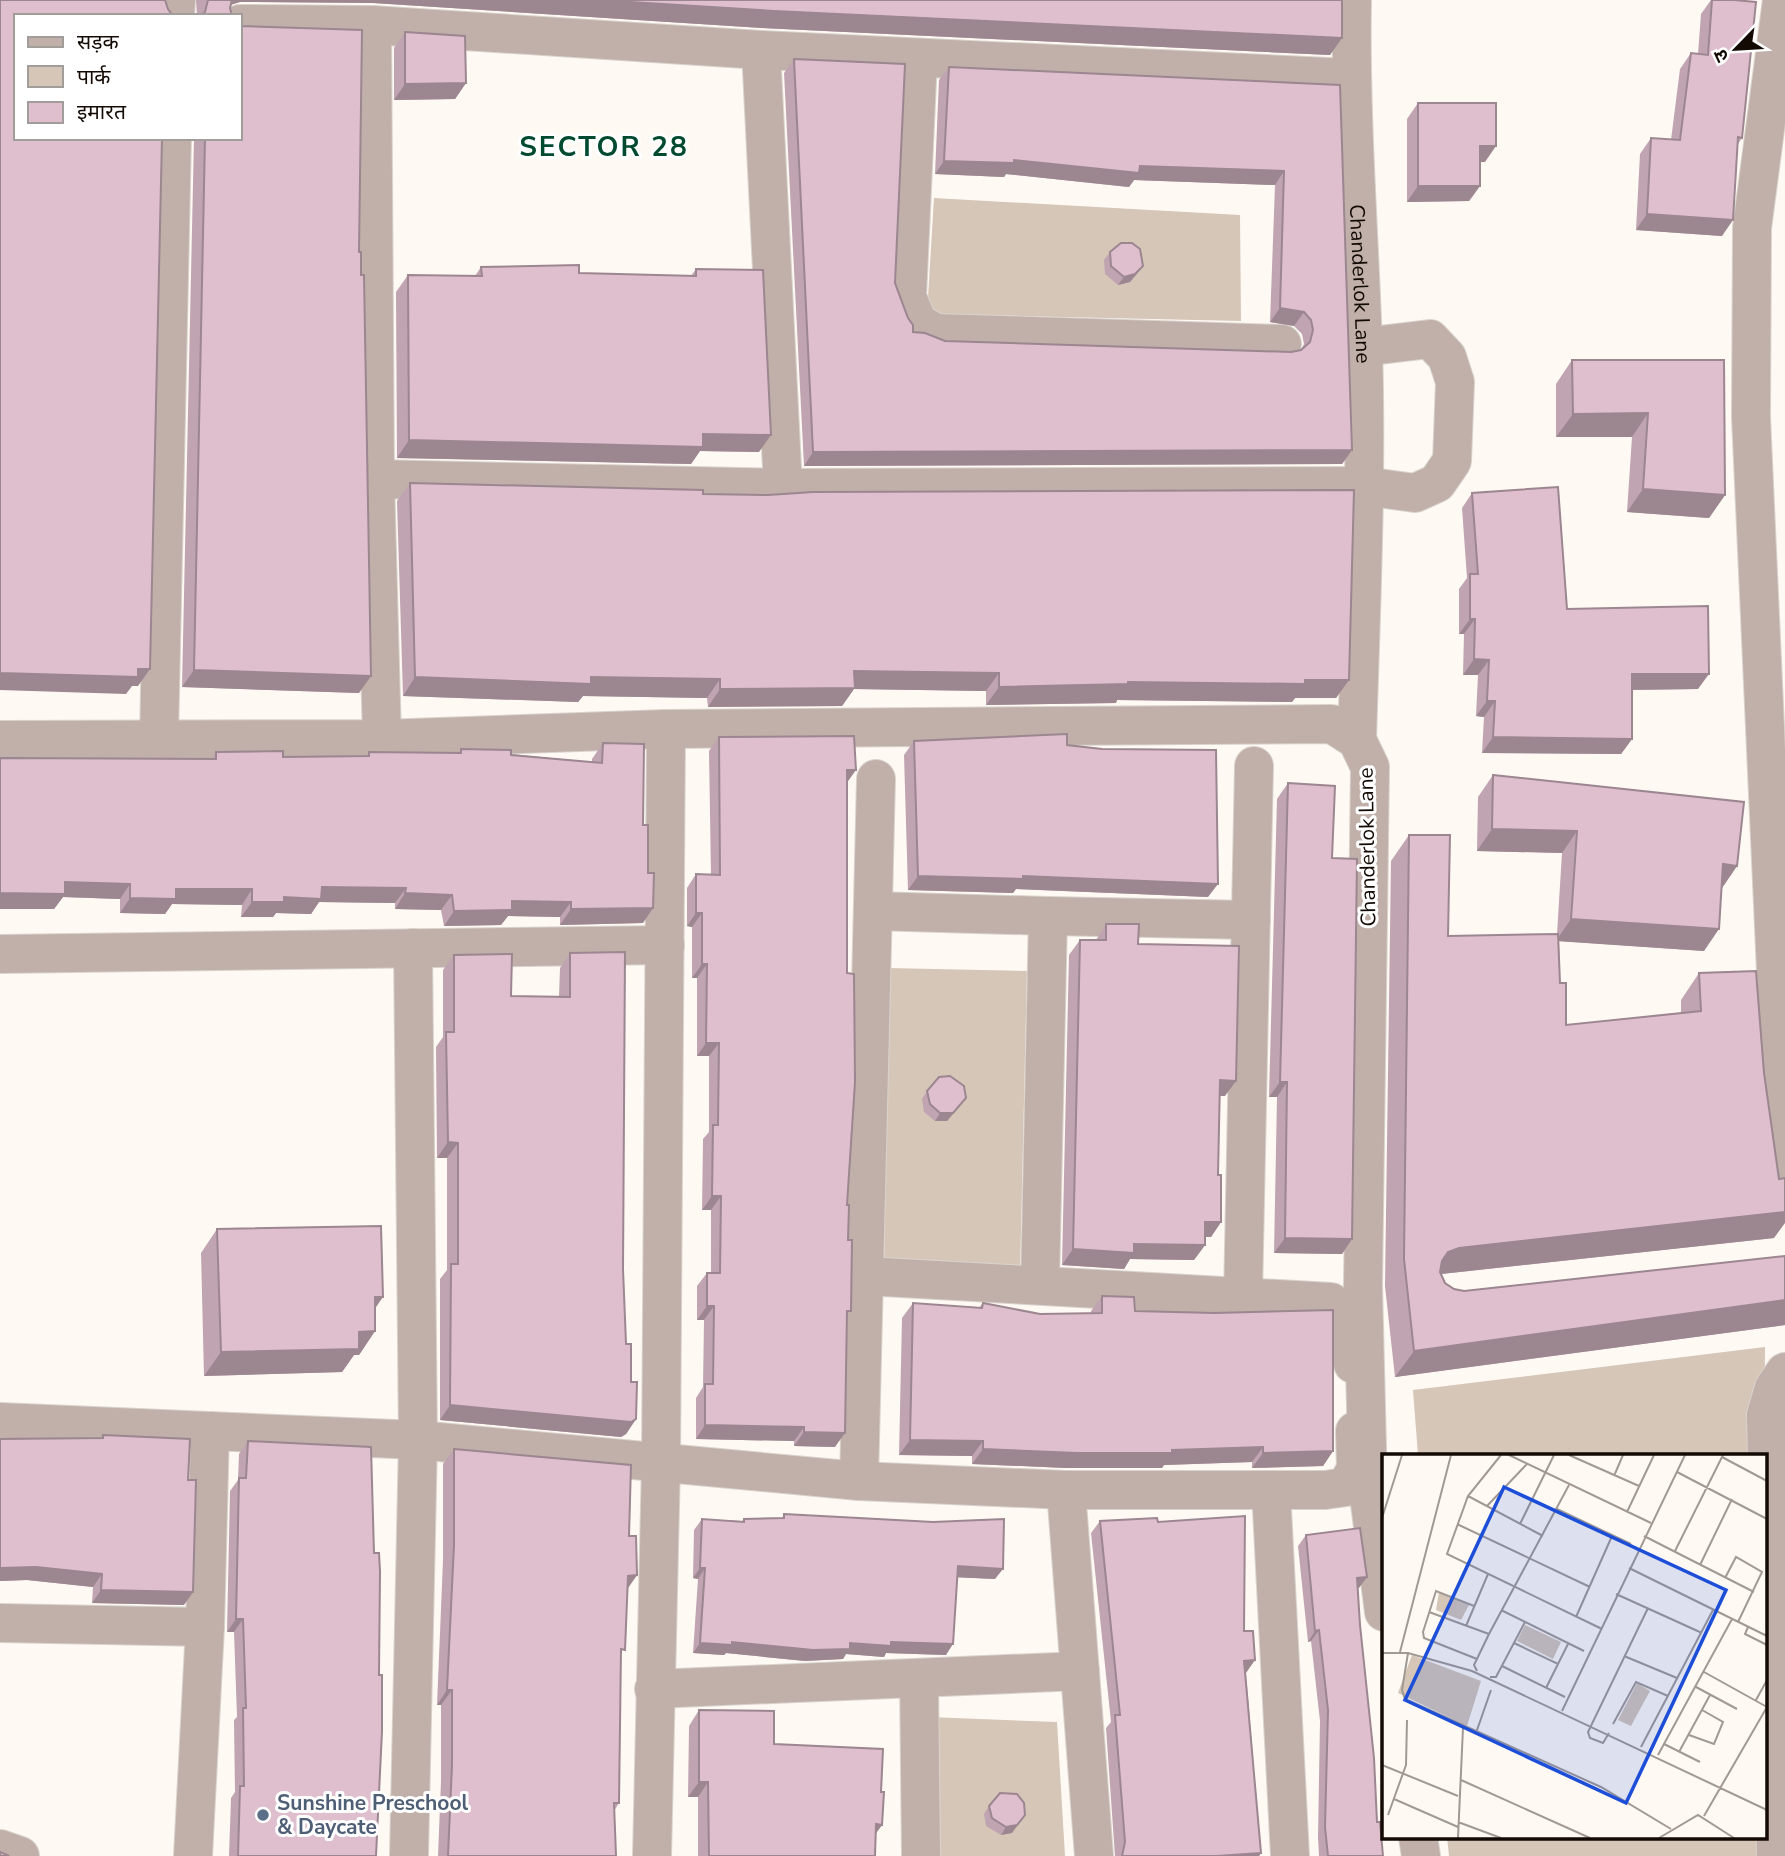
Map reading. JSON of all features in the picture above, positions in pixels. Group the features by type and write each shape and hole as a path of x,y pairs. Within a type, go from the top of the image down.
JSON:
{"street":[{"name":"Chanderlok Lane","path":"1352,0 1350,78 1363,347 1364,486 1357,740 1370,767 1363,1286 1365,1395 1368,1488 1382,1596"},
{"path":"1782,0 1752,228 1751,417 1785,1171"},
{"path":"242,24 372,25 761,50 1350,78"},
{"path":"372,25 375,479 382,739"},
{"path":"761,50 783,488"},
{"path":"918,58 906,297 918,323 936,333 1282,344"},
{"path":"159,738 172,140"},
{"path":"375,479 783,488 1364,486 1415,493 1437,483 1451,461 1455,382 1447,357 1430,339 1363,347"},
{"path":"0,740 382,739 666,730 1332,724 1357,740"},
{"path":"652,1856 660,1462 666,730"},
{"path":"1243,1297 1254,766"},
{"path":"859,1480 876,779"},
{"path":"873,911 1251,920"},
{"path":"1040,1285 1048,916"},
{"path":"0,954 665,945"},
{"path":"409,1856 418,1440 413,948"},
{"path":"0,1422 418,1440 859,1480 1066,1490 1346,1488 1356,1469 1351,1323 1343,1311 1331,1302 865,1276"},
{"path":"1767,1454 1766,1415 1774,1388 1785,1372"},
{"path":"193,1856 205,1627 210,1431"},
{"path":"1066,1490 1094,1856"},
{"path":"1271,1490 1290,1856"},
{"path":"1768,1503 1776,1856"},
{"path":"0,1623 205,1627"},
{"path":"654,1689 1080,1671"},
{"path":"919,1678 921,1856"},
{"path":"0,1849 20,1856"}],"green space":[{"path":"934,198 1240,215 1241,321 927,314"},
{"path":"888,968 1027,971 1020,1274 884,1268"},
{"path":"1765,1347 1764,1454 1418,1454 1413,1390"},
{"path":"928,1717 1057,1722 1065,1856 934,1856"},
{"path":"1447,1839 1761,1839 1761,1856 1449,1856"}],"building":[{"path":"0,0 165,0 172,14 14,14 14,140 162,140 150,669 138,669 138,677 0,673"},
{"path":"208,0 232,0 232,14 202,14"},
{"path":"598,0 1342,0 1342,38 774,11"},
{"path":"1712,0 1756,2 1742,138 1738,137 1733,220 1647,214 1651,138 1680,140 1691,53 1708,55"},
{"path":"242,26 362,30 359,252 361,275 364,275 371,676 194,670 205,140 242,140"},
{"path":"405,32 465,36 466,83 405,84"},
{"path":"794,59 905,64 895,283 913,325 913,332 925,333 945,341 1291,352 1301,350 1310,342 1313,330 1311,320 1304,312 1280,308 1284,171 1140,166 1139,173 1014,160 1014,163 944,161 949,67 1340,85 1352,450 813,452"},
{"path":"1418,103 1496,103 1496,146 1480,146 1480,186 1418,186"},
{"path":"1121,243 1132,243 1140,249 1143,266 1135,274 1124,277 1111,266 1110,252"},
{"path":"579,265 579,273 696,276 696,269 763,270 771,435 703,434 703,447 409,440 408,275 482,276 481,267"},
{"path":"1572,360 1724,360 1725,495 1643,489 1648,413 1573,414"},
{"path":"410,483 703,490 703,494 768,495 813,492 1354,490 1349,680 1305,680 1305,684 1128,682 999,687 999,673 854,671 855,688 720,689 720,679 591,677 591,684 415,677"},
{"path":"1558,487 1567,609 1708,606 1709,674 1632,674 1632,739 1493,737 1495,701 1487,701 1489,660 1474,659 1475,619 1470,619 1470,574 1478,574 1472,493"},
{"path":"1067,734 1067,745 1102,749 1216,750 1218,884 1023,876 1023,879 918,876 914,741"},
{"path":"854,736 856,770 847,770 847,973 854,974 855,1082 847,1205 848,1240 852,1240 851,1311 847,1311 845,1433 804,1432 804,1427 705,1425 705,1384 713,1384 714,1306 707,1306 707,1273 720,1273 721,1196 712,1196 713,1125 718,1125 719,1043 706,1043 707,964 702,964 702,913 696,913 696,874 720,875 719,737"},
{"path":"603,743 644,744 643,825 648,825 648,873 654,873 653,908 571,909 571,902 512,901 512,910 454,911 452,895 405,893 406,888 322,887 321,899 284,897 284,902 252,902 252,889 176,889 176,899 130,898 130,884 65,882 65,894 0,893 0,758 216,759 216,752 283,751 283,757 369,756 369,752 461,753 461,749 511,750 511,755 602,763"},
{"path":"1493,775 1744,802 1737,866 1723,864 1719,929 1571,919 1577,831 1492,829"},
{"path":"1288,783 1335,786 1332,858 1357,859 1352,1239 1285,1238 1287,1082 1280,1082"},
{"path":"1409,835 1450,835 1448,936 1558,934 1560,983 1566,983 1566,1025 1701,1011 1699,973 1756,971 1764,1073 1779,1179 1785,1178 1785,1212 1459,1248 1448,1252 1442,1261 1440,1272 1445,1283 1464,1291 1785,1256 1785,1300 1414,1351 1404,1259"},
{"path":"1106,924 1139,924 1138,944 1239,946 1236,1081 1220,1080 1218,1175 1221,1175 1221,1222 1205,1222 1205,1245 1134,1244 1134,1253 1073,1249 1080,940 1106,940"},
{"path":"625,952 623,1269 626,1344 631,1344 631,1382 637,1382 636,1419 631,1422 450,1405 451,1264 458,1264 458,1143 448,1142 446,1032 454,1032 454,955 512,954 511,996 570,997 570,953"},
{"path":"950,1076 964,1086 966,1098 953,1113 940,1113 930,1104 927,1091 939,1077"},
{"path":"381,1226 383,1297 375,1297 375,1331 359,1332 359,1349 221,1352 217,1229"},
{"path":"1102,1296 1134,1297 1135,1311 1214,1313 1333,1310 1333,1451 1263,1453 1263,1447 1172,1450 1172,1453 1077,1453 983,1449 983,1441 910,1440 913,1303 982,1308 983,1303 1040,1314 1102,1313"},
{"path":"103,1435 190,1439 188,1480 196,1480 193,1592 101,1590 102,1574 36,1567 0,1568 0,1439 103,1438"},
{"path":"248,1441 371,1447 374,1553 379,1553 380,1571 379,1675 382,1675 376,1856 238,1856 240,1786 244,1786 243,1708 246,1708 243,1619 236,1619 239,1478 246,1478"},
{"path":"454,1449 631,1465 629,1536 636,1536 637,1575 628,1576 625,1650 621,1649 619,1803 614,1803 616,1856 448,1856 452,1690 447,1690 454,1545"},
{"path":"784,1514 933,1522 1004,1519 1003,1569 958,1566 953,1644 891,1642 891,1646 850,1643 850,1649 813,1650 732,1642 732,1645 700,1643 705,1568 700,1568 702,1519 744,1522 744,1519 784,1518"},
{"path":"1245,1516 1244,1631 1253,1631 1255,1660 1244,1661 1261,1853 1122,1856 1125,1842 1115,1715 1120,1715 1100,1521 1157,1518 1158,1522"},
{"path":"1360,1528 1367,1577 1357,1578 1360,1625 1374,1758 1377,1822 1380,1822 1383,1856 1328,1856 1325,1827 1328,1710 1319,1630 1315,1631 1306,1535"},
{"path":"699,1710 774,1711 774,1744 883,1749 882,1825 876,1824 875,1856 709,1856 708,1782 699,1782"},
{"path":"1000,1793 1017,1794 1024,1803 1025,1815 1017,1825 1006,1827 992,1818 989,1806"}],"place":[{"name":"Sunshine Preschool & Daycate","path":"263,1815"}],"district":[{"name":"SECTOR 28","path":"604,147"}]}
